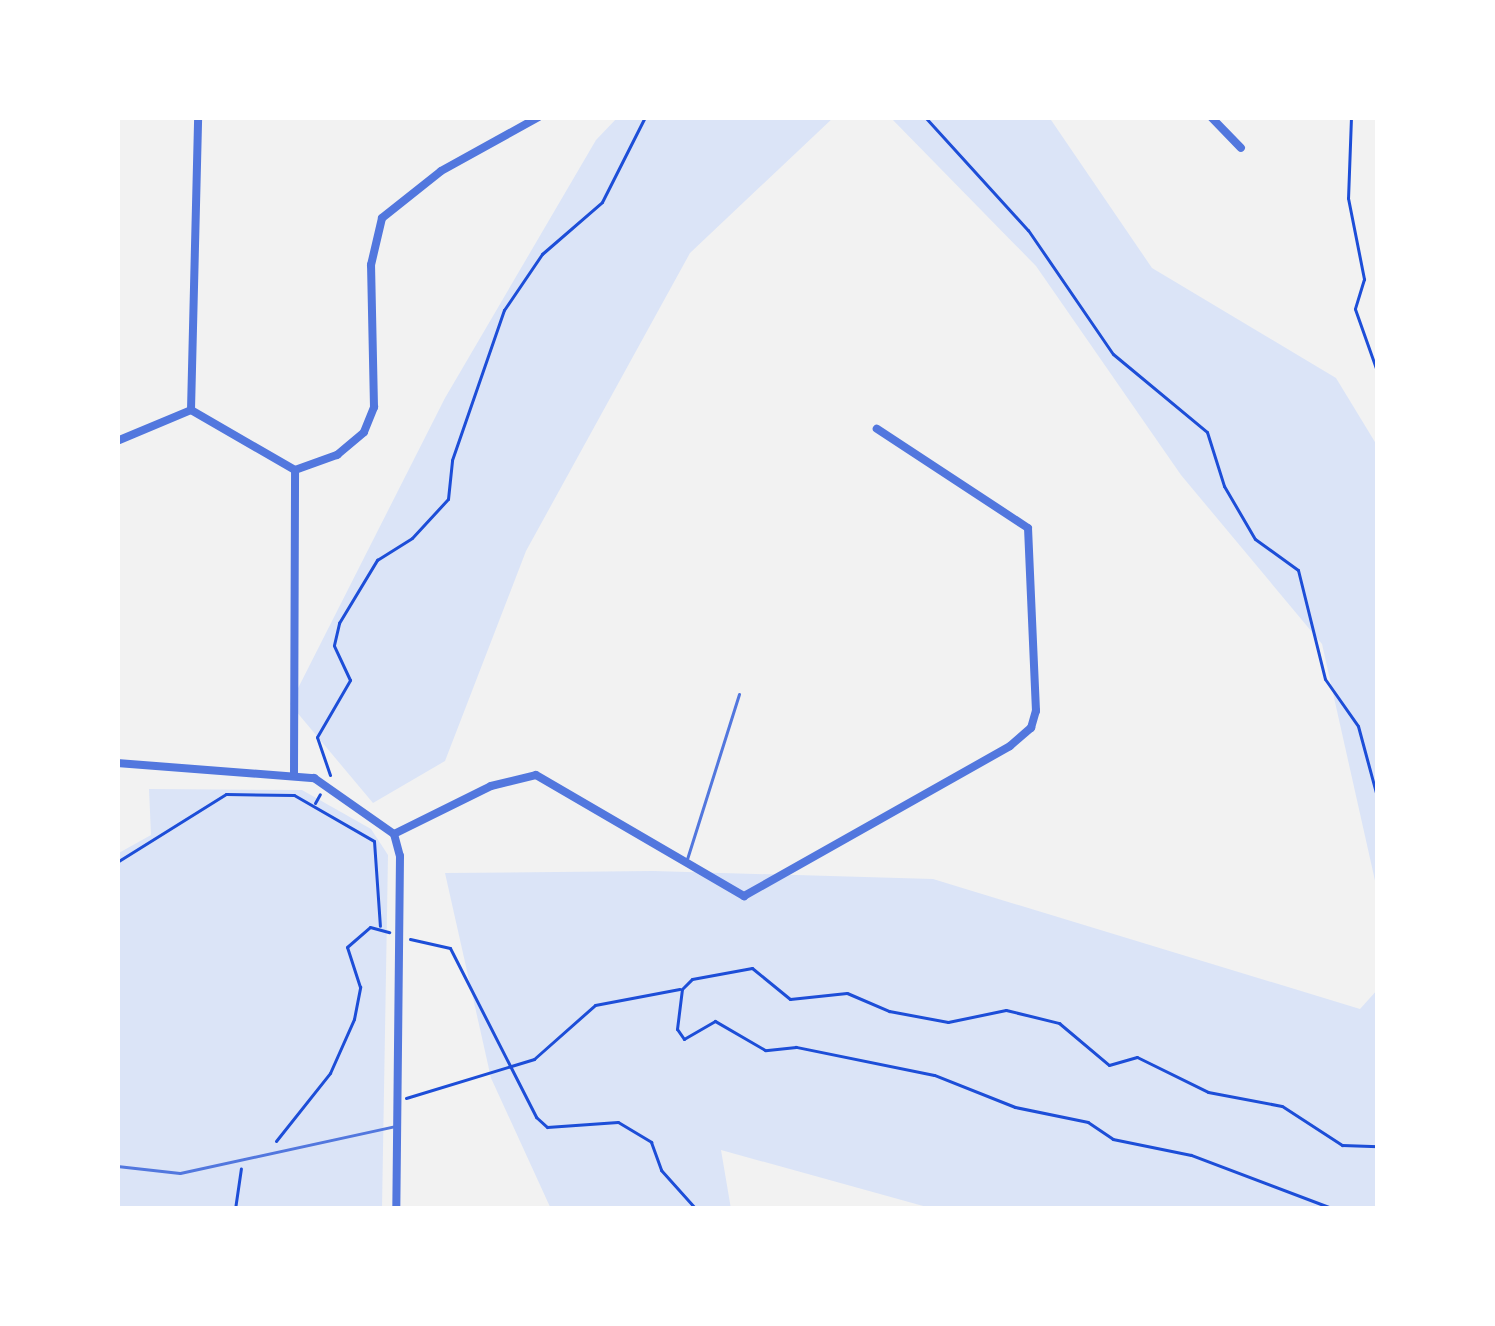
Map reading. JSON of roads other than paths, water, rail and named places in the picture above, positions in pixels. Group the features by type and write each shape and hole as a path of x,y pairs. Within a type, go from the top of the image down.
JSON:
{"street":[{"path":"191,410 199,117"},
{"path":"191,410 295,470 337,455 364,432 374,407 371,265 382,218 441,171 539,117"},
{"path":"1211,117 1241,148"},
{"path":"117,441 191,410"},
{"path":"394,834 491,786 536,775 744,896 1031,728 1028,528 878,429"},
{"path":"294,774 295,470"},
{"path":"117,763 220,776 294,774 325,785 394,834"},
{"path":"394,834 399,935 396,1209"}],"lane":[{"path":"686,861 740,694"},
{"path":"117,1166 180,1173 397,1125"}]}
